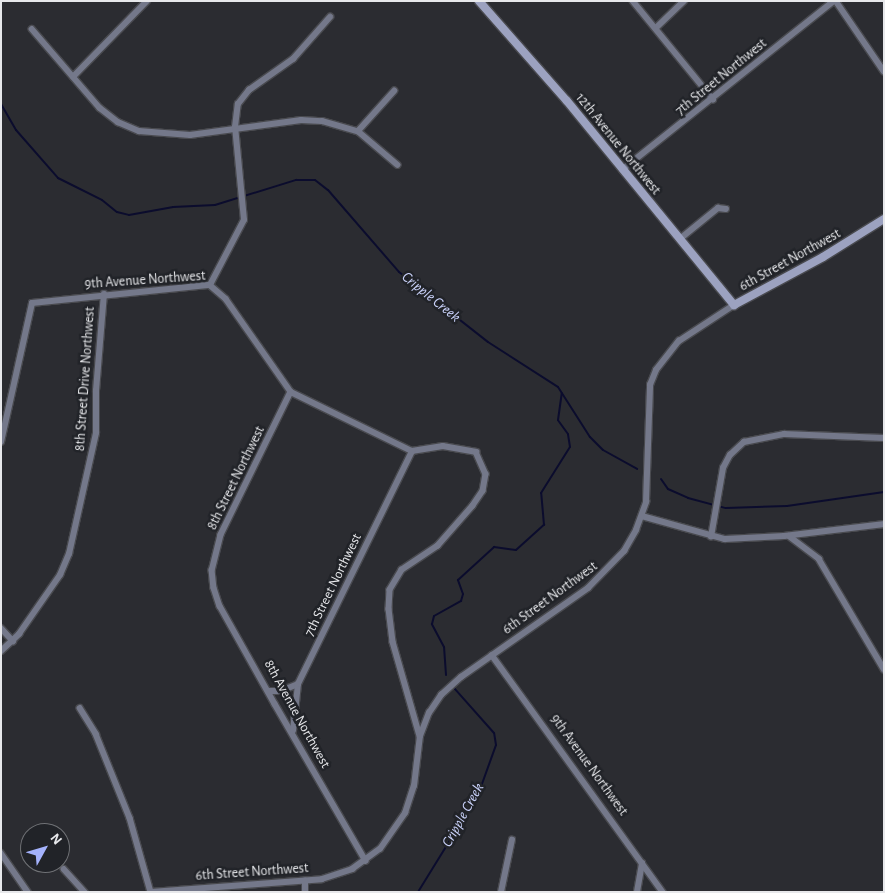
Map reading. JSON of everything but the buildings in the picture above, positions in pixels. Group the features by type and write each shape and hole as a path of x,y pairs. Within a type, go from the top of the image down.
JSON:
{"main road":[{"name":"12th Avenue Northwest","path":"479,1 734,305"},
{"name":"6th Street Northwest","path":"734,305 823,257 884,219"}],"street":[{"path":"73,77 147,1"},
{"path":"633,1 713,99"},
{"path":"656,28 684,1"},
{"path":"835,1 884,71"},
{"name":"7th Street Northwest","path":"622,170 835,1"},
{"path":"210,285 244,220 235,129 238,104 244,94 293,59 330,17"},
{"path":"32,29 107,114 139,131 177,135 307,120 333,123 358,131 398,165"},
{"path":"358,131 394,91"},
{"path":"680,239 718,208 726,209"},
{"name":"9th Avenue Northwest","path":"1,442 32,303 104,294 210,285 226,299 291,392 412,451"},
{"name":"8th Street Drive Northwest","path":"1,652 13,641 60,575 71,546 96,433 96,391 104,294"},
{"name":"6th Street Northwest","path":"151,892 305,881 337,875 366,861 390,838 405,813 414,786 420,736 429,713 441,695 492,654 602,577 624,551 642,516 648,490 650,385 656,370 678,341 734,305"},
{"name":"8th Street Northwest","path":"212,577 214,561 225,526 291,392"},
{"path":"711,536 723,468 730,455 748,441 784,434 884,438"},
{"path":"412,451 443,446 463,448 476,452 482,458 486,474 483,491 448,537 402,570 395,579 389,600 393,642 420,736"},
{"name":"7th Street Northwest","path":"293,733 292,714 298,684 412,451"},
{"path":"642,516 727,539 788,536 884,524"},
{"path":"788,536 819,559 884,670"},
{"name":"8th Avenue Northwest","path":"212,577 220,606 366,861"},
{"path":"1,628 13,641"},
{"name":"9th Avenue Northwest","path":"492,654 663,892"},
{"path":"268,691 281,691 298,684"},
{"path":"80,708 96,734 130,818 151,892"},
{"path":"500,892 512,840"},
{"path":"1,853 28,892"},
{"path":"637,892 642,863"},
{"path":"68,873 85,892"},
{"path":"305,881 305,892"}],"waterway":[{"name":"Cripple Creek","path":"1,104 16,130 58,178 102,200 117,212 129,215 173,207 215,205 296,180 315,180 328,190 399,272 488,342 558,387 590,437 603,450 637,469"},
{"name":"Cripple Creek","path":"446,675 444,647 432,624 434,616 461,601 463,594 458,580 494,547 516,550 544,525 541,493 570,447 568,434 558,420 562,393"},
{"path":"661,479 668,489 688,498 726,508 787,506 884,492"},
{"name":"Cripple Creek","path":"418,892 478,795 496,745 494,733 455,689"}]}
